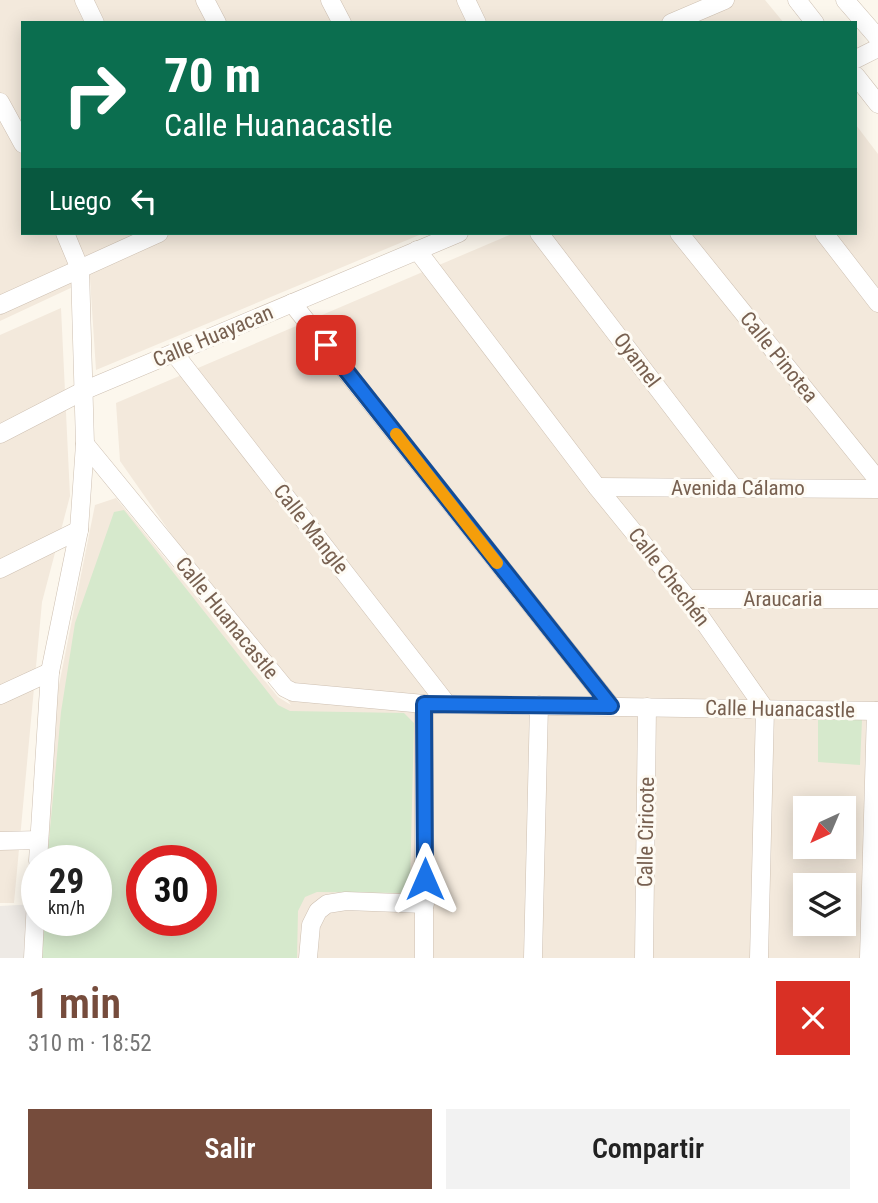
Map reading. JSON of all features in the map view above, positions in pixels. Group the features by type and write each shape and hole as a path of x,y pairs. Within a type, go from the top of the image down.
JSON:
{"street":[{"path":"84,0 94,21"},
{"path":"205,0 216,21"},
{"path":"330,0 341,21"},
{"path":"466,0 476,21"},
{"path":"676,21 725,0"},
{"path":"797,0 813,21"},
{"path":"845,0 878,38"},
{"path":"857,58 878,48"},
{"path":"857,77 878,104"},
{"path":"0,102 21,140"},
{"path":"39,845 50,672 79,530 85,444 80,269 66,235"},
{"path":"0,305 155,235"},
{"name":"Calle Huayacan","path":"0,434 83,391 449,235"},
{"name":"Oyamel","path":"541,235 734,488"},
{"name":"Calle Pinotea","path":"682,235 878,480"},
{"path":"826,235 878,303"},
{"name":"Calle Chechén","path":"417,250 597,487 688,599 765,709"},
{"path":"292,303 611,706"},
{"name":"Calle Mangle","path":"174,353 447,704"},
{"name":"Calle Huanacastle","path":"85,444 285,688 298,694 424,704 877,710"},
{"name":"Avenida Cálamo","path":"597,487 878,489"},
{"path":"0,569 79,530"},
{"name":"Araucaria","path":"688,599 878,599"},
{"path":"0,695 50,672"},
{"path":"424,704 424,958"},
{"path":"533,958 539,705"},
{"name":"Calle Ciricote","path":"644,958 647,707"},
{"path":"759,958 765,709"},
{"path":"870,958 877,710"},
{"path":"0,841 39,840"},
{"path":"308,958 311,925 318,911 327,904 346,901 425,904"},
{"path":"33,958 34,936"}],"shaded area":[{"path":"0,0 765,0 782,21 21,21 21,235 419,235 96,370 90,279 0,321"},
{"path":"857,126 878,154 878,958 35,958 70,936 112,936 112,845 44,845 58,690 95,505 116,498 278,697 291,705 120,461 116,403 509,235 857,235"},
{"path":"61,308 70,496 42,602 14,903 0,903 0,335"},
{"path":"21,905 21,936 36,936 35,958 0,958 0,906"}],"green space":[{"path":"124,510 278,705 290,711 404,713 414,723 410,885 401,893 317,892 305,897 298,911 297,958 39,958 41,936 112,936 112,845 49,845 61,712 75,623 114,512"},
{"path":"818,720 862,720 860,765 818,762"}],"slow traffic":[{"path":"396,434 497,563"}],"route":[{"path":"326,345 611,706 424,704 425,879"}]}
